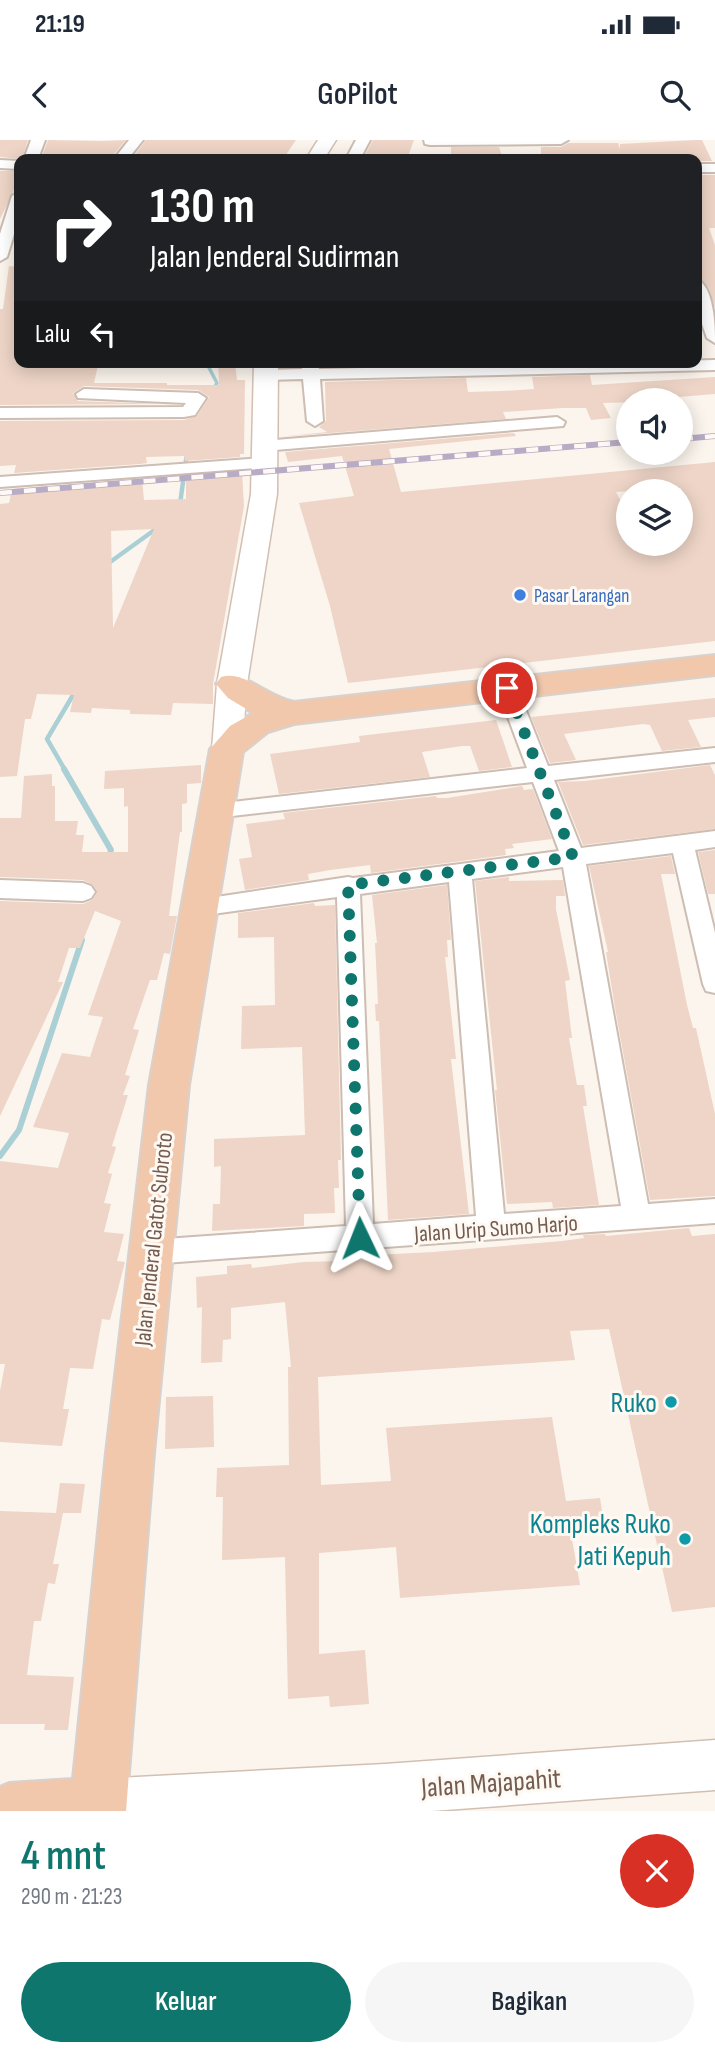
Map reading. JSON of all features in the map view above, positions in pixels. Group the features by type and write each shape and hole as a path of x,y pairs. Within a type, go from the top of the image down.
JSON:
{"highway":[{"path":"227,748 242,731 255,723 294,713 715,665"},
{"path":"232,684 243,695 266,708 294,713"},
{"name":"Jalan Jenderal Gatot Subroto","path":"98,1808 169,1085 227,748"},
{"path":"9,1811 98,1808"}],"main road":[{"path":"227,748 232,684 260,526 270,381"},
{"name":"Jalan Majapahit","path":"98,1808 715,1765"}],"street":[{"path":"125,154 136,140"},
{"path":"430,144 561,140"},
{"path":"0,257 14,212"},
{"path":"702,298 714,330"},
{"path":"270,381 308,381 416,368 455,379 715,375"},
{"path":"360,390 455,379 511,368"},
{"path":"308,381 333,391"},
{"path":"308,381 315,421"},
{"path":"0,413 184,412 189,411 198,398 84,394"},
{"path":"0,482 193,468 263,455 556,422"},
{"path":"507,688 573,857 637,1217"},
{"path":"215,810 715,755"},
{"path":"198,907 348,885 715,839"},
{"path":"682,843 715,984"},
{"path":"460,871 491,1229"},
{"path":"348,885 360,1238"},
{"path":"0,889 83,892"},
{"name":"Jalan Urip Sumo Harjo","path":"151,1252 715,1211"}],"building":[{"path":"0,140 28,140 24,154 14,154 14,158 0,157"},
{"path":"48,140 126,140 114,154 43,154"},
{"path":"146,140 296,140 286,154 136,154"},
{"path":"373,140 414,140 409,154 366,154"},
{"path":"702,140 712,161 702,161 702,154 541,154 541,147 561,147 568,143 618,143 620,149 620,144"},
{"path":"451,147 499,147 501,154 451,154"},
{"path":"0,171 14,171 14,190 0,219"},
{"path":"702,175 715,175 715,228 709,228 715,245 715,308 709,288 702,282"},
{"path":"9,266 14,266 14,368 97,368 94,383 219,385 218,368 236,368 237,380 245,380 244,454 240,454 240,457 185,461 184,456 146,457 147,463 140,464 14,473 16,465 0,466 0,421 184,420 197,416 209,397 198,390 84,386 73,393 78,401 161,404 0,405 0,309 3,309"},
{"path":"590,375 592,385 715,377 715,394 693,396 693,388 616,388 616,403 603,403 611,418 591,420 586,408 563,408 503,412 506,419 280,437 327,432 319,427 326,421 325,382 466,378 468,392 534,389 532,377"},
{"name":"Pasar Larangan","path":"514,433 516,436 389,449 401,492 715,462 715,641 348,683 330,606 299,503 354,496 342,456 288,462 285,452"},
{"path":"242,472 244,506 213,684 213,704 173,703 171,715 130,714 130,710 92,708 91,713 70,712 74,695 37,694 31,719 25,719 17,776 0,777 0,504 9,503 12,489 142,479 144,500 186,499 186,476","holes":["154,529 113,628 111,531"]},
{"path":"715,698 715,717 688,720 701,747 662,751 650,725 643,724 564,734 576,760 550,763 531,717"},
{"path":"496,720 512,767 479,771 470,746 462,746 422,752 430,777 279,794 270,754 360,742 359,736"},
{"path":"201,765 201,783 187,784 187,803 182,804 182,832 169,916 177,916 170,954 164,953 157,980 150,980 133,1029 139,1030 125,1075 130,1076 123,1095 128,1095 112,1146 116,1147 108,1173 112,1174 104,1203 111,1204 104,1232 124,1234 117,1261 125,1262 110,1320 102,1319 93,1369 70,1368 63,1409 69,1409 62,1446 0,1442 0,1391 5,1364 0,1364 0,1161 58,1168 69,1133 33,1127 62,1053 90,1057 103,1017 88,1015 121,921 95,911 80,948 69,948 58,982 63,982 0,1116 0,901 83,904 92,900 97,893 93,885 83,880 0,877 0,818 21,818 24,776 52,774 52,786 55,786 55,821 78,821 76,835 84,835 82,852 128,852 128,806 124,807 124,788 104,789 105,771"},
{"path":"710,765 715,775 715,829 583,845 558,782 585,781"},
{"path":"522,786 524,790 533,789 552,839 512,844 514,848 505,849 506,855 371,873 370,865 330,870 308,874 309,880 245,890 239,859 252,857 246,824 285,819 283,813 436,796 447,798"},
{"path":"715,850 715,894 708,894 698,852"},
{"path":"671,856 675,874 661,874 687,1005 693,1028 696,1028 715,1114 715,1196 650,1200 615,1008 608,952 589,866"},
{"path":"509,877 509,881 563,880 565,896 556,896 556,909 570,980 565,981 572,1038 569,1038 577,1085 584,1085 587,1106 583,1106 599,1205 553,1208 552,1202 507,1204 475,881"},
{"path":"447,885 451,940 447,940 448,957 445,957 456,1059 451,1059 469,1214 388,1220 379,1021 376,1021 375,1004 378,1004 377,943 372,895"},
{"path":"314,903 315,906 335,905 341,1160 338,1160 339,1188 334,1188 335,1213 304,1214 304,1226 212,1231 213,1204 220,1204 221,1166 214,1167 214,1139 305,1135 302,1047 241,1049 242,1006 275,1005 274,937 238,938 238,913"},
{"path":"689,1228 692,1236 715,1234 715,1607 672,1612 609,1329 570,1331 575,1360 318,1377 321,1485 391,1481 386,1428 552,1417 566,1501 600,1498 605,1531 571,1533 580,1585 400,1598 396,1547 319,1553 319,1654 365,1650 369,1704 330,1707 329,1696 288,1699 285,1557 222,1560 223,1497 216,1497 217,1468 289,1465 288,1367 291,1367 285,1302 231,1308 231,1339 223,1340 222,1362 201,1363 202,1307 197,1308 196,1277 227,1274 227,1266 251,1264 252,1268 304,1262 376,1260 375,1255 562,1241 584,1238 583,1235 606,1236"},
{"path":"213,1396 214,1447 165,1449 166,1397"},
{"path":"60,1483 85,1484 81,1513 63,1513 53,1564 59,1564 55,1584 48,1583 41,1621 34,1621 27,1675 74,1677 68,1730 44,1730 45,1724 0,1724 0,1511 56,1513"}],"waterway":[{"path":"209,368 217,383 212,391"},
{"path":"180,504 187,453"},
{"path":"106,565 160,526"},
{"path":"65,770 47,739 76,690"},
{"path":"64,769 111,850 108,860"},
{"path":"0,1156 19,1130 82,940"}],"railway":[{"path":"693,438 715,436"},
{"path":"0,493 616,443"}],"place":[{"name":"Pasar Larangan","path":"520,595"},
{"name":"Ruko","path":"671,1402"},
{"name":"Kompleks Ruko Jati Kepuh","path":"685,1539"}],"route":[{"path":"360,1238 348,885 573,857 507,688"}]}
